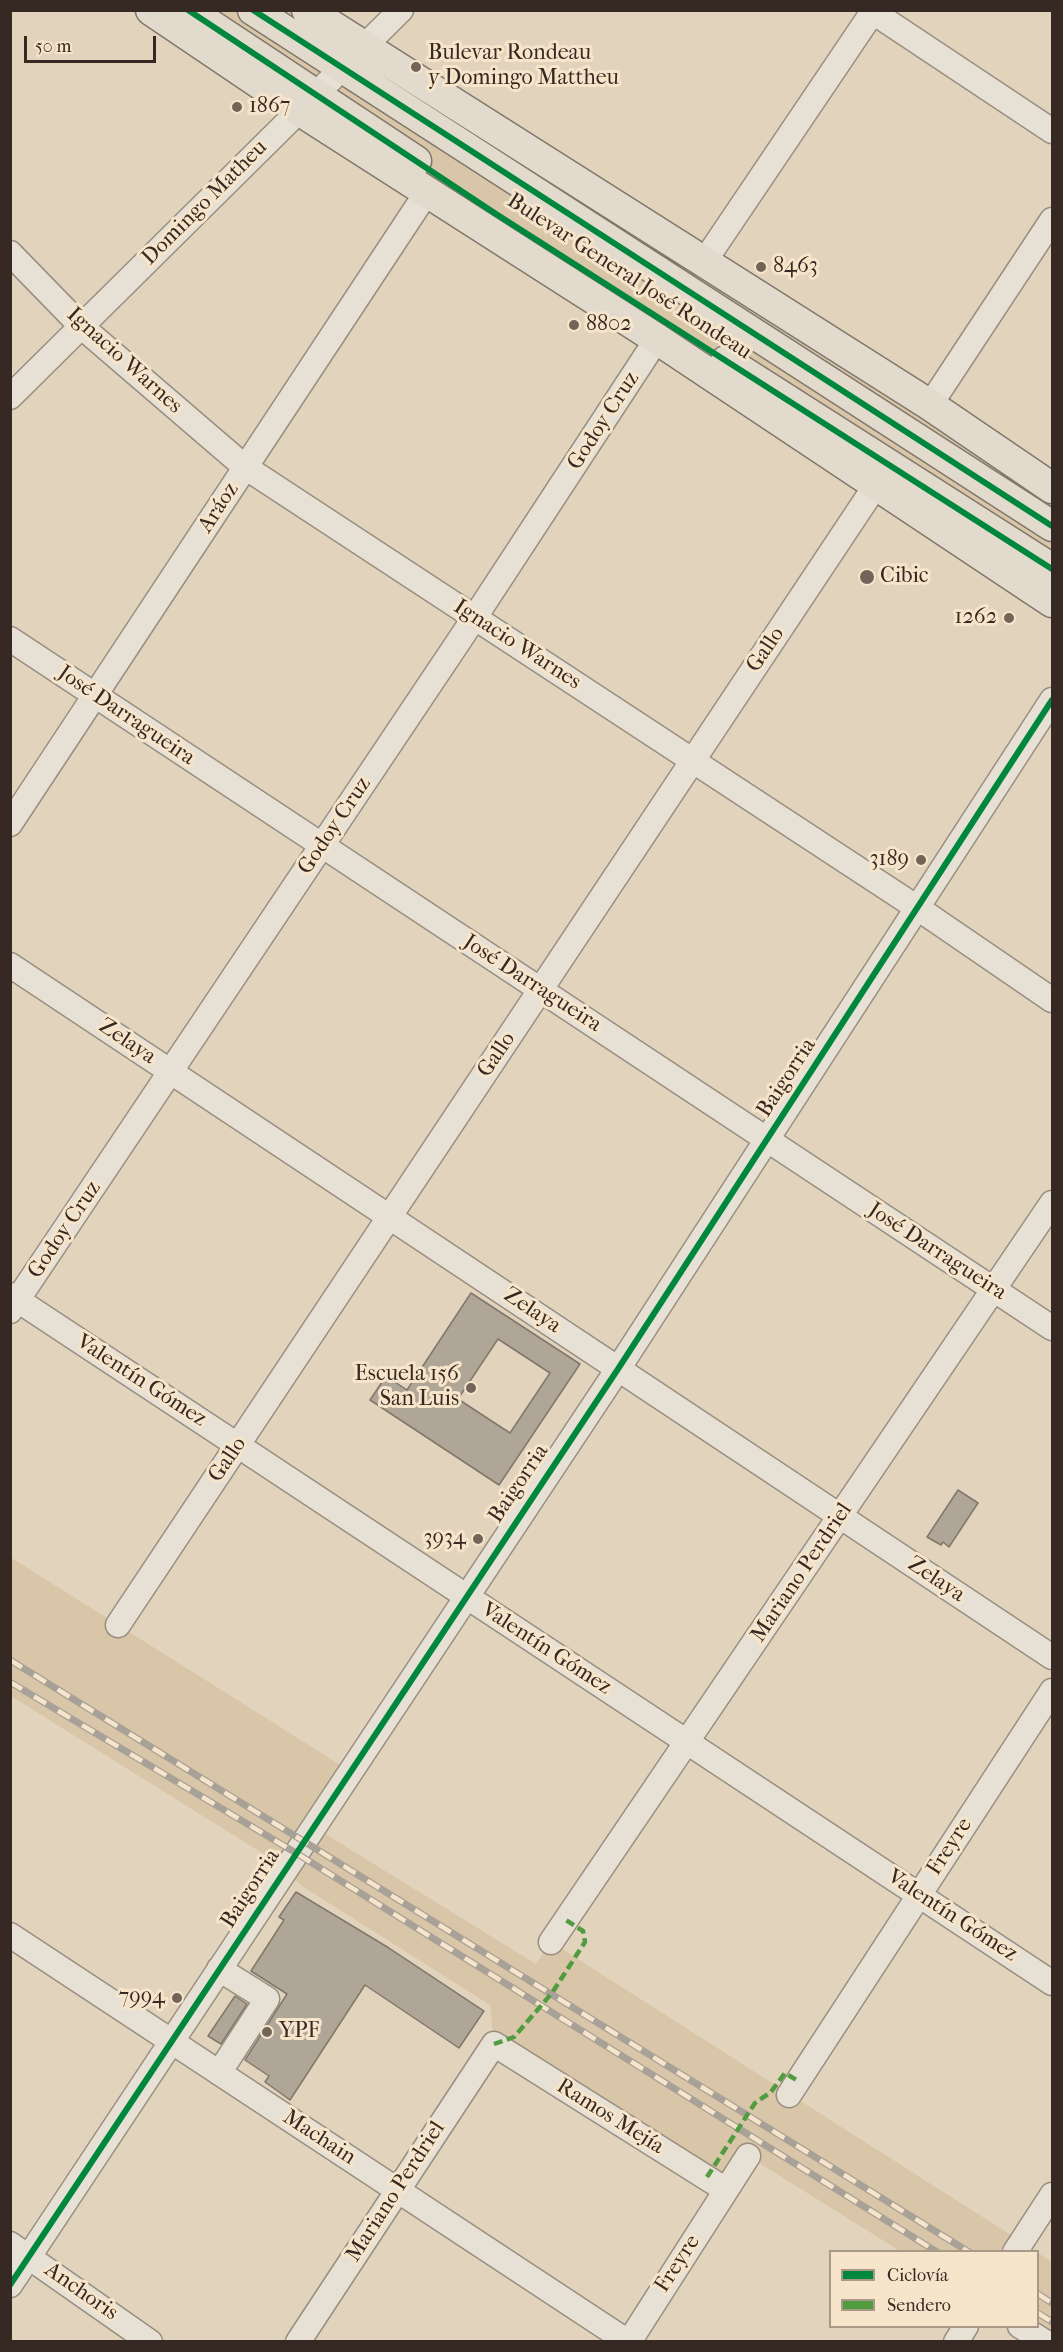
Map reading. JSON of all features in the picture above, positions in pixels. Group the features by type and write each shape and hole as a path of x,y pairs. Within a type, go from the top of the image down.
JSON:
{"main road":[{"name":"Bulevar General José Rondeau","path":"151,10 307,102 812,416 1053,569"},
{"name":"Bulevar General José Rondeau","path":"188,10 427,192 657,339 1053,602"},
{"name":"Bulevar General José Rondeau","path":"253,10 1053,526"},
{"path":"307,10 930,405 1053,488"},
{"path":"470,114 605,239"},
{"path":"812,416 836,458"}],"street":[{"name":"Domingo Matheu","path":"10,397 401,10"},
{"path":"704,262 872,11 1053,131"},
{"name":"Aráoz","path":"10,824 427,192"},
{"path":"930,405 1053,220"},
{"name":"Ignacio Warnes","path":"10,253 82,327 245,467 919,909 1053,1000"},
{"name":"Godoy Cruz","path":"13,1302 171,1072 475,617 657,339"},
{"name":"Gallo","path":"118,1625 876,485"},
{"name":"José Darragueira","path":"10,639 1053,1328"},
{"name":"Baigorria","path":"10,2284 20,2250 171,2042 465,1596 618,1369 1053,700"},
{"name":"Zelaya","path":"10,965 1053,1657"},
{"name":"Mariano Perdriel","path":"551,1942 1053,1203"},
{"name":"Valentín Gómez","path":"13,1302 238,1445 1053,1983"},
{"name":"Freyre","path":"789,2094 1053,1690"},
{"name":"Machain","path":"10,1935 628,2342"},
{"path":"219,1969 267,1999 219,2073"},
{"name":"Mariano Perdriel","path":"298,2342 494,2044"},
{"name":"Ramos Mejía","path":"494,2044 726,2190"},
{"name":"Freyre","path":"628,2342 748,2156"},
{"path":"1016,2250 1053,2195"},
{"name":"Anchoris","path":"20,2250 150,2342"},
{"path":"956,2342 965,2328"},
{"path":"1023,2328 1045,2342"}],"shaded area":[{"path":"151,11 307,11 1052,488 1052,602"},
{"path":"10,1557 350,1771 314,1827 536,1964 551,1942 1034,2250 898,2250 748,2156 726,2190 494,2044 490,2005 302,1886 267,1856 11,1696"},
{"path":"1039,2254 1052,2262 1052,2341 1039,2327"}],"building":[{"name":"Escuela 156 San Luis","path":"471,1293 580,1364 499,1485 370,1400 386,1376 407,1390","holes":["498,1339 550,1373 510,1433 458,1399"]},
{"path":"958,1490 978,1503 949,1547 943,1542 941,1545 927,1537"},
{"path":"296,1892 389,1948 484,2011 459,2048 365,1985 290,2100 265,2082 269,2076 245,2060 287,1994 251,1971 284,1920 279,1917"},
{"path":"235,1996 247,2004 221,2044 208,2036"}],"railway":[{"path":"10,1660 966,2250"},
{"path":"10,1682 296,1853 934,2250"},
{"path":"1039,2295 1052,2303"},
{"path":"1039,2314 1052,2322"}],"marked path":[{"path":"494,2044 514,2037 552,1993 585,1942 583,1931 566,1920"},
{"path":"707,2177 755,2103 771,2092 785,2073 798,2081"}],"cycle path":[{"path":"188,10 496,214 1052,569"},
{"path":"253,10 1052,526"},
{"path":"10,2285 618,1369 1052,700"}],"place":[{"name":"Bulevar Rondeau y Domingo Mattheu","path":"416,67"},
{"name":"1867","path":"237,107"},
{"name":"8463","path":"761,267"},
{"name":"8802","path":"574,325"},
{"name":"Cibic","path":"867,577"},
{"name":"1262","path":"1009,618"},
{"name":"3189","path":"921,860"},
{"name":"Escuela 156 San Luis","path":"471,1388"},
{"name":"3934","path":"478,1539"},
{"name":"7994","path":"177,1998"},
{"name":"YPF","path":"267,2032"}]}
